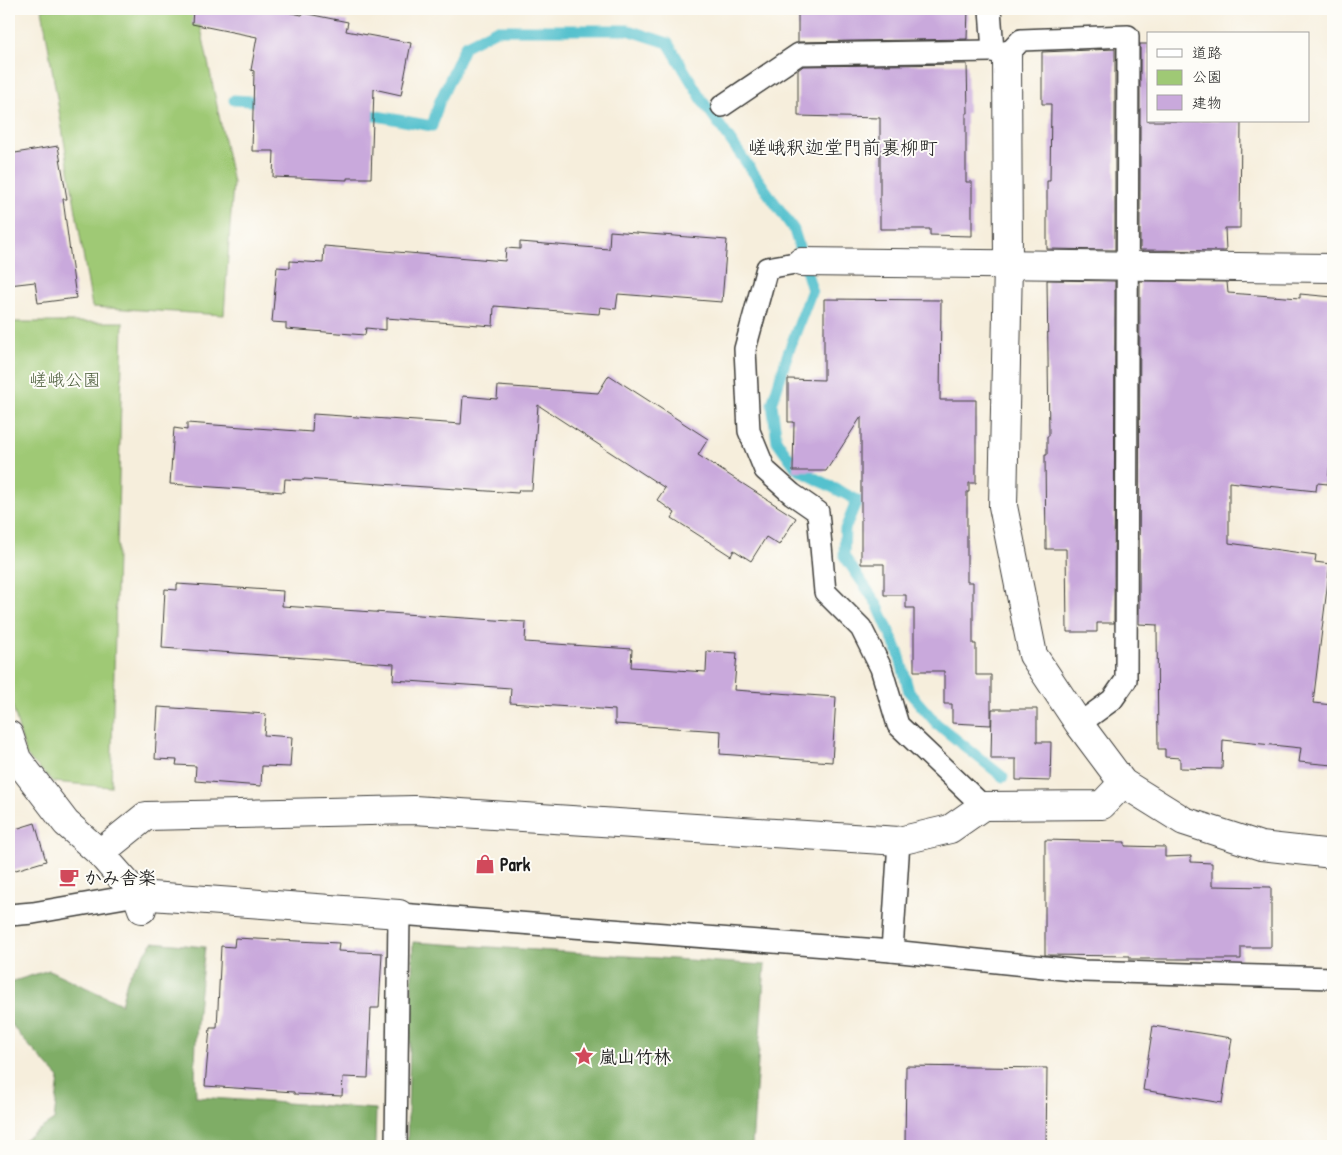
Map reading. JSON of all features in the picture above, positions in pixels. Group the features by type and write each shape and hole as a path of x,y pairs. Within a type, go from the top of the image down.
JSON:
{"street":[{"path":"1000,53 1008,264 1003,506 1033,655 1079,724 1123,783 1184,821 1261,846 1333,854"},
{"path":"801,262 1333,268"},
{"path":"9,735 17,759 66,823 100,853 140,902 399,914"},
{"path":"100,853 146,816 414,810 899,841 950,829 983,806 1102,805 1123,783"}],"lane":[{"path":"990,9 1000,53"},
{"path":"722,106 799,54 1000,53 1022,40 1128,36 1126,680 1112,700 1079,724"},
{"path":"801,262 767,268 745,349 749,431 765,470 792,494 818,512 825,592 861,628 881,668 898,725 983,806"},
{"path":"892,951 899,841"},
{"path":"9,915 140,902"},
{"path":"396,1146 399,914 892,951 1082,971 1333,978"}],"green space":[{"path":"42,9 197,9 233,183 224,315 92,307"},
{"name":"嵯峨公園","path":"9,322 123,322 111,787 53,782 26,755 9,693"},
{"path":"153,942 205,947 196,1041 196,1097 376,1109 375,1146 14,1146 54,1120 59,1078 9,1021 9,987 14,981 49,970 121,1004 128,977"},
{"name":"嵐山竹林","path":"413,942 765,965 752,1146 407,1146"}],"building":[{"path":"193,9 271,9 302,15 303,13 348,22 346,31 411,43 401,95 374,89 371,178 347,178 347,180 273,177 274,151 252,151 254,71 251,70 257,37 192,24"},
{"path":"798,9 968,9 967,39 798,42"},
{"path":"1140,44 1147,44 1147,122 1241,122 1240,228 1225,228 1226,251 1140,250"},
{"path":"1115,49 1115,250 1047,249 1047,181 1050,181 1051,104 1042,104 1042,52"},
{"path":"967,64 966,182 972,182 972,236 930,235 930,229 880,229 880,118 798,116 798,70 803,66"},
{"path":"58,146 67,199 63,199 76,298 38,303 35,282 9,285 9,154"},
{"path":"610,231 727,240 722,302 618,294 616,309 600,307 599,314 494,306 493,326 386,318 386,330 366,328 365,335 286,329 286,323 272,322 277,267 290,268 290,261 323,263 324,246 505,261 506,248 520,249 520,242 609,249"},
{"path":"1047,280 1115,281 1114,623 1097,623 1097,632 1067,632 1066,549 1046,549 1045,455 1047,455 1047,436 1049,436"},
{"path":"1140,281 1227,282 1228,293 1300,298 1300,294 1333,297 1333,461 1330,461 1328,484 1317,483 1316,491 1229,482 1229,543 1316,555 1315,562 1330,564 1313,703 1333,705 1333,765 1299,762 1301,748 1223,740 1222,769 1180,768 1180,758 1165,757 1165,749 1158,749 1157,625 1139,624"},
{"path":"824,299 941,300 940,400 976,400 976,483 969,483 969,492 967,492 967,582 973,582 973,644 976,644 976,675 991,675 991,725 952,723 952,704 944,704 944,671 914,671 914,608 906,608 906,595 884,595 884,564 861,564 861,417 826,471 793,471 794,422 788,422 788,379 824,380"},
{"path":"609,375 708,439 698,455 796,518 779,545 766,537 751,561 734,550 731,556 672,518 675,513 657,500 665,488 538,405 532,490 519,490 518,493 304,479 285,479 284,492 170,484 174,428 187,430 187,423 312,432 313,414 461,424 463,396 497,399 498,386 598,393"},
{"path":"177,584 283,591 282,606 526,622 525,642 632,649 631,667 706,672 707,651 737,653 734,690 836,697 832,762 720,754 721,731 615,724 615,710 510,703 511,688 393,680 394,664 162,648 165,589 177,590"},
{"path":"158,707 266,714 264,735 292,737 290,767 262,766 261,786 195,781 196,766 176,765 177,760 155,759"},
{"path":"992,709 1037,709 1037,742 1051,742 1050,781 1016,780 1016,759 991,759"},
{"path":"35,823 46,861 9,872 9,831"},
{"path":"1045,840 1125,842 1125,846 1165,847 1165,857 1191,856 1191,862 1212,863 1212,886 1271,887 1271,947 1241,947 1241,959 1130,959 1130,956 1045,955"},
{"path":"235,938 339,943 338,951 382,953 379,1008 371,1008 368,1078 343,1077 342,1096 205,1086 210,1028 217,1028 221,946 234,947"},
{"path":"1153,1026 1232,1038 1222,1103 1143,1090"},
{"path":"906,1066 1047,1068 1046,1146 905,1146"}],"waterway":[{"path":"360,113 432,126 439,103 465,46 496,30 628,30 668,43 704,103 794,230 812,290 788,353 772,404 777,441 797,469 857,500 845,529 844,556 877,604 899,654 909,692 937,724 1003,777"},
{"path":"234,100 267,102"}],"place":[{"name":"Park","path":"485,864"},
{"name":"かみ舎楽","path":"69,877"},
{"name":"嵐山竹林","path":"584,1056"}],"district":[{"name":"嵯峨釈迦堂門前裏柳町","path":"843,147"}]}
